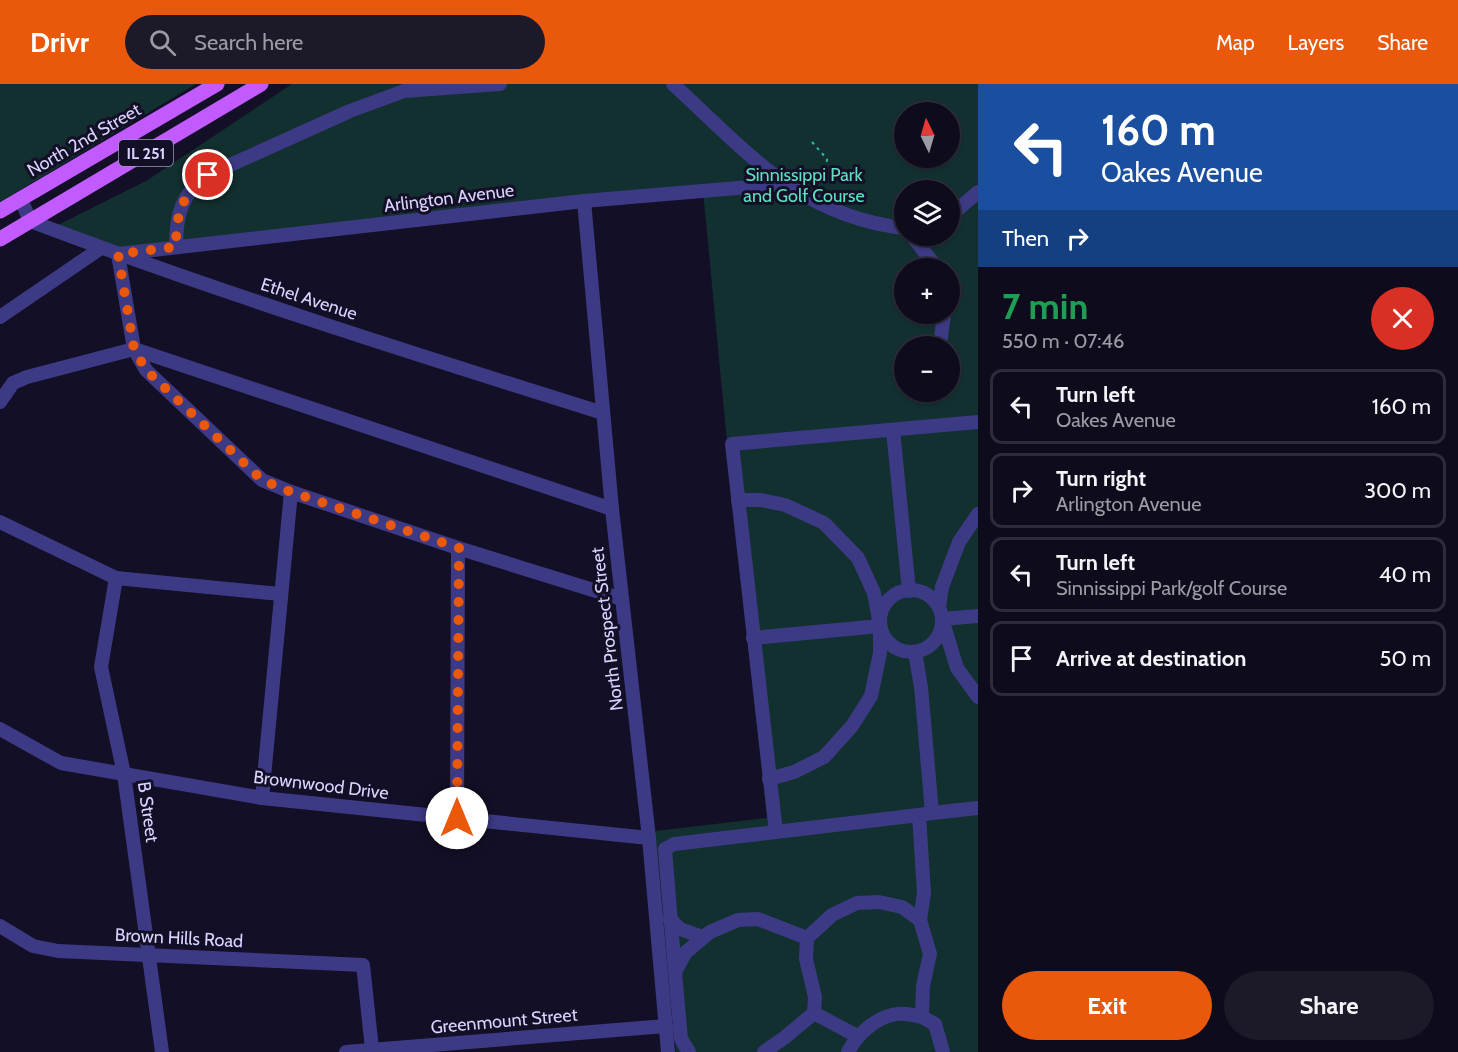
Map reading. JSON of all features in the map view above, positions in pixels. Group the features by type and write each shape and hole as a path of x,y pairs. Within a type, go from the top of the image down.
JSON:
{"main road":[{"name":"North 2nd Street","path":"0,211 217,84"},
{"name":"IL 251","path":"0,239 261,84"}],"street":[{"path":"176,247 176,229 186,195 195,184 208,175 350,111 404,91 500,84"},
{"path":"673,84 773,176 785,184 809,199 841,213 894,227"},
{"name":"Arlington Avenue","path":"118,254 584,201 785,184"},
{"path":"960,207 978,192"},
{"path":"21,199 30,221"},
{"name":"North Prospect Street","path":"584,201 612,509 649,838 668,1052"},
{"name":"Ethel Avenue","path":"30,221 118,254 603,413"},
{"path":"920,246 929,258"},
{"path":"0,317 101,248"},
{"path":"118,254 134,349 146,370 262,480 291,492 459,548 622,599"},
{"path":"0,402 13,383 27,377 134,349 612,509"},
{"path":"776,832 732,444 978,422"},
{"path":"893,430 909,591"},
{"path":"262,798 291,492"},
{"path":"738,500 761,500 785,505 824,523 858,558 874,593 884,636 894,647 907,652 922,650 934,642 941,629 942,587 959,542 978,514"},
{"path":"0,522 116,578 280,594"},
{"path":"457,818 459,548"},
{"name":"B Street","path":"116,578 101,667 124,774 162,1052"},
{"path":"769,779 794,772 824,757 852,726 872,696 880,653 881,615 888,600 895,595 909,591 926,594 940,613 957,668 978,697"},
{"path":"940,613 978,616"},
{"path":"753,638 880,626"},
{"path":"915,652 921,687 926,814 924,892 920,920 930,954 923,986 922,1017"},
{"name":"Brownwood Drive","path":"0,729 61,763 262,798 649,838"},
{"path":"689,1052 681,1045 665,849 674,844 978,808"},
{"path":"764,1052 814,1013 815,997 806,959 807,938 832,915 858,903 879,902 903,908 920,920"},
{"path":"670,919 680,929 704,937"},
{"path":"675,972 686,952 710,932 738,920 758,919 807,938"},
{"name":"Brown Hills Road","path":"0,926 33,946 58,951 363,965 372,1049"},
{"path":"814,1013 857,1036"},
{"path":"848,1052 857,1036 892,1014 922,1017 935,1024 943,1052"},
{"name":"Greenmount Street","path":"346,1052 666,1026"}],"path":[{"path":"809,199 822,184 827,159 812,142"}],"green space":[{"path":"0,84 196,84 0,202"},
{"name":"Sinnissippi Park and Golf Course","path":"292,84 978,84 978,1052 676,1052 655,831 767,818 703,191 118,254 58,225 146,181"}],"route":[{"path":"208,175 195,184 186,195 176,229 176,247 118,254 134,349 146,370 262,480 291,492 459,548 457,818"}]}
